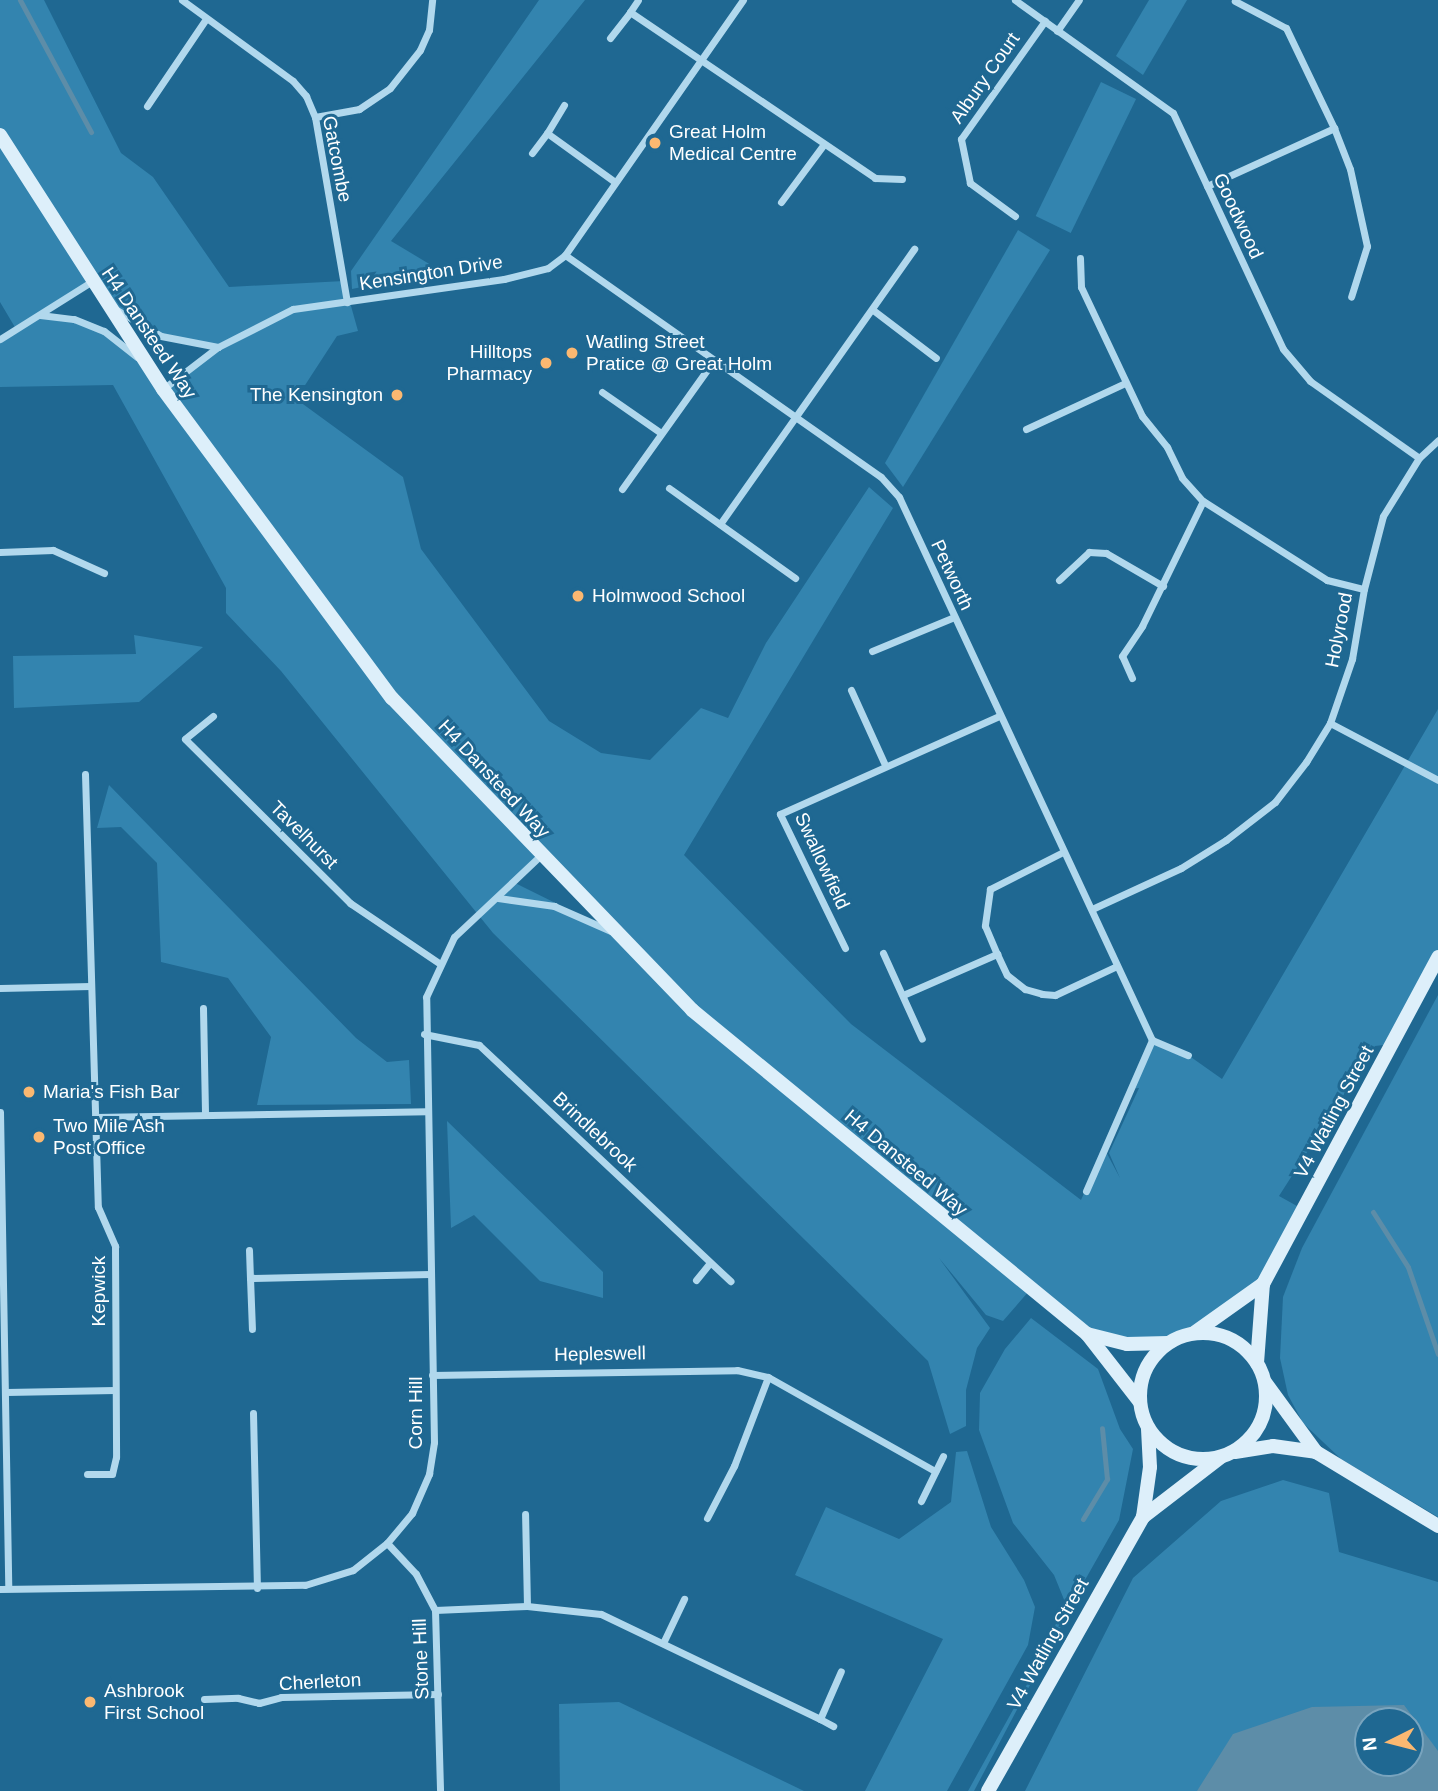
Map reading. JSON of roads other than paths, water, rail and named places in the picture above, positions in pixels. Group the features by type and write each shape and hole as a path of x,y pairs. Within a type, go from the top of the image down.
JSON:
{"street":[{"name":"Gatcombe","path":"182,0 293,80 315,117 347,302"},
{"path":"315,117 359,109 390,88 420,50 429,30 432,0"},
{"path":"610,38 638,0"},
{"name":"Kensington Drive","path":"163,388 218,347 293,309 504,279 548,268 565,255 743,0"},
{"name":"Goodwood","path":"1015,0 1173,113 1283,349 1310,381 1419,458"},
{"path":"1057,31 1079,0"},
{"path":"1235,1 1286,28 1334,128 1350,169 1367,246 1351,297"},
{"path":"630,12 875,178 902,179"},
{"path":"147,106 206,19"},
{"name":"Albury Court","path":"1015,216 970,183 961,139 1045,21"},
{"path":"532,153 564,105"},
{"path":"1207,186 1334,128"},
{"path":"547,133 615,182"},
{"name":"H4 Dansteed Way","path":"0,135 91,282 163,388 324,612 392,698 540,856 692,1010 1004,1270 1087,1334 1140,1402"},
{"path":"781,202 824,144"},
{"path":"720,524 873,310 914,248"},
{"name":"Petworth","path":"565,255 881,477 899,497 1152,1040"},
{"path":"1080,258 1081,287 1125,383 1182,478 1203,500 1327,580 1364,589"},
{"path":"0,339 91,282"},
{"path":"107,305 161,336 218,347"},
{"path":"873,310 936,358"},
{"path":"40,315 74,319 104,331 146,363"},
{"path":"622,489 714,359"},
{"path":"1026,429 1125,383"},
{"path":"602,392 661,433"},
{"name":"Holyrood","path":"1092,909 1181,868 1246,825 1275,802 1330,723 1353,659 1364,589 1383,516 1419,458 1438,440"},
{"path":"669,488 795,578"},
{"path":"1132,678 1122,656 1163,586 1203,500"},
{"path":"0,552 53,550 104,573"},
{"path":"1059,580 1089,552 1106,553 1163,586"},
{"path":"872,651 954,617"},
{"path":"851,690 885,765"},
{"name":"Tavelhurst","path":"213,716 185,740 350,903 439,963"},
{"name":"Swallowfield","path":"845,948 779,814 999,716"},
{"path":"1330,723 1438,780"},
{"name":"Kepwick","path":"85,774 98,1206 114,1246 116,1390 116,1457 112,1474 87,1474"},
{"path":"1063,852 990,890 985,926 997,954 1007,975 1025,989 1042,994 1055,995 1117,967"},
{"name":"Corn Hill","path":"4,1588 257,1588 304,1585 353,1570 387,1543 412,1513 429,1474 434,1442 426,997 439,963 454,937 540,856"},
{"path":"498,898 554,906 615,933"},
{"path":"883,953 922,1039"},
{"path":"903,995 997,954"},
{"name":"V4 Watling Street","path":"1258,1363 1263,1284 1438,957"},
{"path":"0,988 91,986"},
{"path":"203,1008 205,1114"},
{"name":"Brindlebrook","path":"425,1034 479,1045 730,1280"},
{"path":"1086,1191 1152,1040 1188,1055"},
{"path":"95,1117 427,1111"},
{"path":"0,1115 6,1391 4,1588"},
{"path":"249,1250 252,1329"},
{"path":"696,1280 710,1263"},
{"path":"250,1278 430,1274"},
{"name":"V4 Watling Street","path":"1194,1333 1263,1284"},
{"path":"1316,1452 1273,1446 1228,1454 1179,1456 1148,1428 1140,1402 1146,1369 1168,1343 1194,1333 1230,1339 1258,1363 1265,1381 1316,1452 1438,1526"},
{"name":"H4 Dansteed Way","path":"1087,1334 1127,1344 1168,1343"},
{"name":"Hepleswell","path":"432,1374 700,1368 768,1377 935,1471"},
{"path":"707,1518 734,1466 768,1377"},
{"path":"1228,1454 1262,1421 1265,1381"},
{"path":"6,1391 116,1390"},
{"path":"253,1413 257,1588"},
{"name":"V4 Watling Street","path":"988,1791 1143,1517 1150,1467 1148,1428"},
{"name":"V4 Watling Street","path":"1143,1517 1228,1454"},
{"path":"921,1501 943,1456"},
{"path":"525,1514 527,1606"},
{"name":"Stone Hill","path":"387,1543 416,1574 435,1610 440,1791"},
{"path":"663,1643 684,1599"},
{"path":"435,1610 527,1606 601,1614 833,1726"},
{"path":"820,1719 841,1671"},
{"name":"Cherleton","path":"204,1699 239,1698 260,1703 281,1697 438,1694"}],"waterway":[{"path":"20,0 91,132"},
{"path":"1373,1212 1408,1267 1438,1354"},
{"path":"1083,1519 1107,1479 1102,1428"}],"place":[{"name":"Great Holm Medical Centre","path":"655,143"},
{"name":"Watling Street Pratice @ Great Holm","path":"572,353"},
{"name":"Hilltops Pharmacy","path":"546,363"},
{"name":"The Kensington","path":"397,395"},
{"name":"Holmwood School","path":"578,596"},
{"name":"Maria's Fish Bar","path":"29,1092"},
{"name":"Two Mile Ash Post Office","path":"39,1137"},
{"name":"Ashbrook First School","path":"90,1702"}]}
